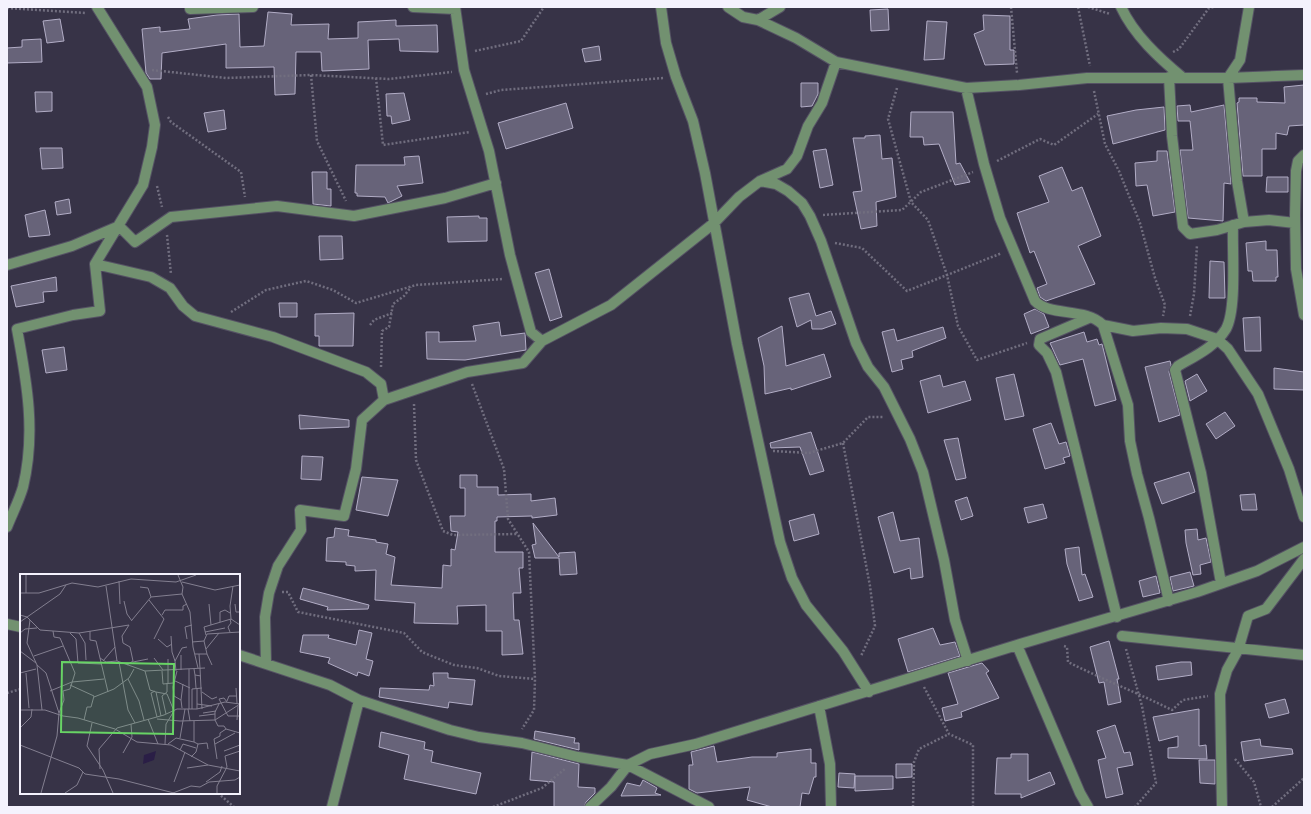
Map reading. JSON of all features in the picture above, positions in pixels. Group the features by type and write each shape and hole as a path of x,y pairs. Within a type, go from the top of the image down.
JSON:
{"street":[{"path":"190,7 190,9 253,7"},
{"path":"413,7 455,8 464,70 496,183 516,278 531,332 542,341"},
{"path":"661,7 666,43 676,77 693,121 737,344 780,542 792,578 806,605 843,651 869,692"},
{"path":"728,7 743,17 758,20 796,38 836,62 966,88 1092,78 1228,78 1304,75"},
{"path":"758,20 780,7"},
{"path":"1121,7 1126,18 1161,60 1182,77"},
{"path":"1244,222 1237,181 1228,78 1240,60 1249,7"},
{"path":"7,527 23,488 30,434 28,389 17,329 73,315 100,311 95,264 120,226 143,185 152,147 155,125 147,87 99,11"},
{"path":"266,663 265,617 268,592 278,566 301,530 300,510 344,516 356,469 362,420 384,400 468,372 523,363 542,341 611,306 714,223 738,197 760,181 787,169 792,163 808,126 822,103 836,62"},
{"path":"1168,77 1172,136 1183,227 1190,234 1244,222 1269,220 1295,223"},
{"path":"966,88 985,168 1000,218 1035,301 1040,306 1074,312 1098,320 1103,325 1128,405 1130,441 1169,601"},
{"path":"1304,155 1298,161 1300,182 1295,223 1296,270 1304,315"},
{"path":"760,181 776,184 788,191 802,203 810,216 821,241 856,343 868,367 884,387 910,439 923,472 944,560 955,620 968,661"},
{"path":"120,226 135,242 171,217 277,206 354,216 446,198 496,183"},
{"path":"1221,583 1200,473 1175,370 1178,366 1208,349 1226,329 1232,301 1233,225"},
{"path":"7,265 72,246 120,226"},
{"path":"95,264 151,277 170,288 183,306 195,316 273,337 366,372 381,384 384,400"},
{"path":"1089,318 1040,338 1039,345 1047,353 1056,372 1117,616"},
{"path":"1103,325 1133,331 1161,328 1187,329 1217,339 1228,349 1258,394 1289,469 1304,517"},
{"path":"590,807 611,787 628,765 650,754 696,744 869,692 1017,645 1169,601 1257,571 1304,547"},
{"path":"1222,807 1220,694 1227,670 1238,650 1248,616 1266,608 1304,559"},
{"path":"7,624 20,628"},
{"path":"1122,636 1238,650 1304,655"},
{"path":"1017,645 1080,792 1088,807"},
{"path":"240,655 330,685 359,700 450,730 479,737 522,743 578,757 628,765 709,807"},
{"path":"332,807 359,700"},
{"path":"819,706 830,764 831,807"}],"path":[{"path":"462,54 521,41 544,7"},
{"path":"1011,7 1018,85"},
{"path":"1078,7 1105,144 1119,171 1140,224 1154,278 1165,306 1161,328"},
{"path":"1161,60 1180,48 1209,8 1214,7"},
{"path":"7,8 99,11"},
{"path":"135,68 226,78 311,75 389,79 464,70"},
{"path":"311,75 317,141 354,216"},
{"path":"900,76 888,119 911,202 928,220 948,275 958,326 977,360 1040,338"},
{"path":"472,97 501,90 676,77"},
{"path":"376,78 383,145 482,131"},
{"path":"810,216 902,210 921,192 985,168 1040,139 1054,145 1098,114"},
{"path":"167,116 171,122 241,172 247,210"},
{"path":"1187,329 1194,294 1197,233"},
{"path":"821,241 862,248 906,291 1014,249"},
{"path":"215,321 266,290 306,281 333,290 356,303 411,286 516,278"},
{"path":"378,382 382,354 382,331 389,327 393,304 404,296 411,286"},
{"path":"370,325 374,320 392,313"},
{"path":"468,372 504,469 508,519 529,552 535,679 534,710 521,732 522,743"},
{"path":"414,391 416,460 444,531 453,535 518,534"},
{"path":"760,451 809,453 843,442 868,417 898,417"},
{"path":"843,442 870,586 875,626 855,670"},
{"path":"274,576 277,591 288,592 298,612 404,633 422,652 454,665 477,668 499,676 535,679"},
{"path":"1122,636 1138,694 1156,783 1135,807"},
{"path":"1043,638 1067,647 1068,662 1106,681 1172,710 1183,700 1220,694"},
{"path":"918,676 949,734 973,745 973,807"},
{"path":"7,693 20,689"},
{"path":"913,807 914,762 919,749 949,734"},
{"path":"1221,742 1254,782 1261,807"},
{"path":"493,807 542,788 578,757"},
{"path":"1272,807 1304,778"},
{"path":"219,794 234,807"}],"building":[{"path":"888,9 889,30 871,31 870,10"},
{"path":"268,12 292,14 291,25 329,24 328,39 358,38 358,22 396,20 396,26 437,25 438,52 400,51 399,39 368,40 369,69 322,71 321,52 296,52 295,94 275,95 274,67 226,68 226,44 162,53 161,79 150,79 146,73 142,29 160,27 160,32 190,29 188,19 239,14 240,47 264,46"},
{"path":"983,15 1010,16 1010,50 1014,50 1014,64 985,65 974,34 984,30"},
{"path":"60,19 64,41 47,43 43,21"},
{"path":"927,21 947,22 944,59 924,60"},
{"path":"41,39 42,62 7,63 7,48 22,47 22,40"},
{"path":"599,46 601,60 585,62 582,49"},
{"path":"801,83 818,83 818,94 812,106 801,107"},
{"path":"1304,85 1304,125 1289,126 1287,135 1276,133 1276,149 1262,149 1262,176 1243,176 1237,103 1239,102 1239,98 1257,98 1257,102 1285,103 1284,87"},
{"path":"35,92 52,92 52,111 36,112"},
{"path":"404,93 410,120 392,124 391,116 387,116 386,94"},
{"path":"566,103 573,128 506,149 498,123"},
{"path":"1190,105 1191,112 1224,105 1231,184 1224,183 1223,221 1188,218 1180,150 1193,150 1190,121 1178,121 1177,106"},
{"path":"1164,107 1165,130 1113,144 1107,116 1136,110"},
{"path":"224,110 226,129 208,132 204,113"},
{"path":"911,112 953,112 956,164 960,163 970,182 955,185 939,144 924,145 923,137 910,137"},
{"path":"880,135 882,159 892,158 896,197 876,202 877,226 861,229 853,192 862,191 853,138 865,138 865,136"},
{"path":"40,148 62,148 63,168 42,169"},
{"path":"826,149 833,185 820,188 813,151"},
{"path":"1157,151 1167,151 1175,212 1153,216 1147,185 1136,186 1135,163 1157,161"},
{"path":"419,156 423,183 397,186 402,196 388,203 385,197 357,196 357,193 355,193 356,165 405,165 404,157"},
{"path":"1062,167 1072,191 1082,187 1101,236 1078,246 1095,284 1046,301 1040,297 1037,288 1047,284 1034,251 1030,253 1017,213 1049,202 1039,176"},
{"path":"312,172 327,172 327,189 331,189 331,206 313,204"},
{"path":"1267,177 1288,177 1288,192 1266,192"},
{"path":"69,199 71,213 57,215 55,202"},
{"path":"45,210 50,235 29,237 25,215"},
{"path":"479,216 479,218 487,218 487,241 448,242 447,217"},
{"path":"319,236 342,236 343,259 320,260"},
{"path":"1266,241 1266,250 1277,250 1278,277 1276,277 1276,281 1253,281 1252,271 1248,271 1246,243"},
{"path":"1210,261 1224,262 1225,298 1209,298"},
{"path":"549,269 562,317 550,321 535,273"},
{"path":"56,277 57,291 43,292 44,302 16,307 11,286"},
{"path":"809,293 816,316 831,311 836,324 822,329 812,329 811,320 797,327 789,298"},
{"path":"279,303 297,303 297,317 280,317"},
{"path":"1035,309 1044,314 1049,327 1031,334 1024,314"},
{"path":"354,313 353,346 319,346 319,336 315,336 315,314"},
{"path":"1260,317 1261,351 1245,351 1243,318"},
{"path":"499,322 501,336 525,333 526,350 465,360 427,359 426,332 439,332 439,342 476,341 473,326"},
{"path":"782,326 786,366 824,354 831,377 791,390 791,388 765,394 764,366 758,338"},
{"path":"943,327 946,338 912,351 913,357 901,360 903,369 892,372 882,332 894,329 897,341"},
{"path":"1084,332 1087,342 1097,339 1099,345 1102,344 1116,400 1095,406 1083,359 1060,365 1050,343"},
{"path":"64,347 67,370 46,373 42,350"},
{"path":"1170,361 1171,365 1169,372 1180,415 1159,422 1145,367"},
{"path":"1274,368 1304,372 1304,390 1274,389"},
{"path":"1014,374 1024,416 1005,420 996,378"},
{"path":"1197,374 1207,391 1190,401 1185,381"},
{"path":"940,375 943,387 965,381 971,400 928,413 920,381"},
{"path":"1225,412 1235,426 1216,439 1206,424"},
{"path":"299,415 349,420 349,427 300,429"},
{"path":"1051,423 1059,444 1066,442 1070,456 1063,458 1065,463 1045,469 1033,429"},
{"path":"811,432 824,471 810,475 800,447 771,448 770,443"},
{"path":"958,438 966,478 956,480 944,440"},
{"path":"302,456 323,457 321,480 301,479"},
{"path":"1189,472 1195,492 1162,504 1154,483"},
{"path":"460,475 477,475 477,487 498,487 498,495 531,494 531,501 555,498 557,515 532,518 532,516 497,517 497,521 495,521 495,552 523,552 523,568 519,568 521,593 513,593 514,620 519,620 523,654 502,655 502,631 486,631 486,605 457,606 458,624 414,623 415,603 375,600 376,570 355,571 355,566 346,565 346,562 326,561 327,538 334,537 335,528 349,530 348,536 376,540 376,542 388,544 386,554 395,557 391,585 442,588 443,565 451,566 451,549 455,550 458,532 451,531 450,516 465,516 465,488 460,488"},
{"path":"362,477 398,480 388,516 356,510"},
{"path":"1255,494 1257,510 1242,510 1240,495"},
{"path":"967,497 973,516 961,520 955,501"},
{"path":"1043,504 1047,518 1028,523 1024,508"},
{"path":"893,512 900,541 919,538 923,577 911,579 910,568 894,573 878,517"},
{"path":"814,514 819,534 794,541 789,521"},
{"path":"533,523 559,557 559,553 575,552 577,574 560,575 559,558 535,558 532,545 536,544"},
{"path":"1197,529 1198,540 1206,538 1211,562 1200,565 1201,574 1193,575 1186,543 1185,530"},
{"path":"1079,547 1082,575 1085,574 1093,597 1079,601 1067,564 1065,549"},
{"path":"1190,572 1194,586 1173,591 1170,577"},
{"path":"1156,576 1160,593 1143,597 1139,581"},
{"path":"303,588 369,605 368,609 327,610 328,607 300,599"},
{"path":"933,628 940,645 955,642 960,656 908,672 898,639"},
{"path":"359,630 372,633 366,659 373,661 369,676 358,672 357,676 328,663 330,658 300,652 303,635 329,635 328,638 356,645"},
{"path":"1109,641 1119,679 1117,679 1121,702 1108,705 1104,682 1099,683 1090,647"},
{"path":"1191,662 1192,675 1158,680 1156,666"},
{"path":"982,663 989,671 986,673 999,698 961,712 962,717 945,721 942,708 958,704 948,673"},
{"path":"433,673 448,673 448,678 475,680 472,705 449,702 448,708 379,697 380,688 429,690 430,685 434,686"},
{"path":"1285,699 1289,713 1269,718 1265,704"},
{"path":"1199,709 1199,746 1206,745 1207,759 1168,758 1168,748 1178,747 1178,736 1159,741 1153,717"},
{"path":"1115,725 1124,753 1130,752 1133,765 1117,768 1123,794 1106,798 1098,760 1106,758 1097,731"},
{"path":"535,731 575,738 574,743 579,743 579,750 534,739"},
{"path":"381,732 425,742 424,749 433,751 431,762 481,773 476,794 404,779 409,755 379,747"},
{"path":"1260,739 1261,746 1292,749 1293,754 1244,761 1241,742"},
{"path":"714,746 717,762 752,757 777,757 777,753 811,749 811,763 816,763 816,777 814,777 809,794 802,793 800,807 772,807 747,800 750,787 697,793 689,789 689,765 693,765 691,752"},
{"path":"532,752 579,764 578,787 595,788 595,793 586,802 584,807 554,807 554,782 530,780"},
{"path":"1011,754 1028,754 1028,781 1050,772 1055,784 1021,798 1021,794 995,794 997,758 1011,758"},
{"path":"1199,760 1215,760 1215,784 1200,783"},
{"path":"896,764 912,764 912,777 896,778"},
{"path":"839,773 855,774 854,788 838,787"},
{"path":"855,776 893,776 893,789 855,791"},
{"path":"643,780 657,788 655,793 661,795 621,796 627,783 640,786"}]}
